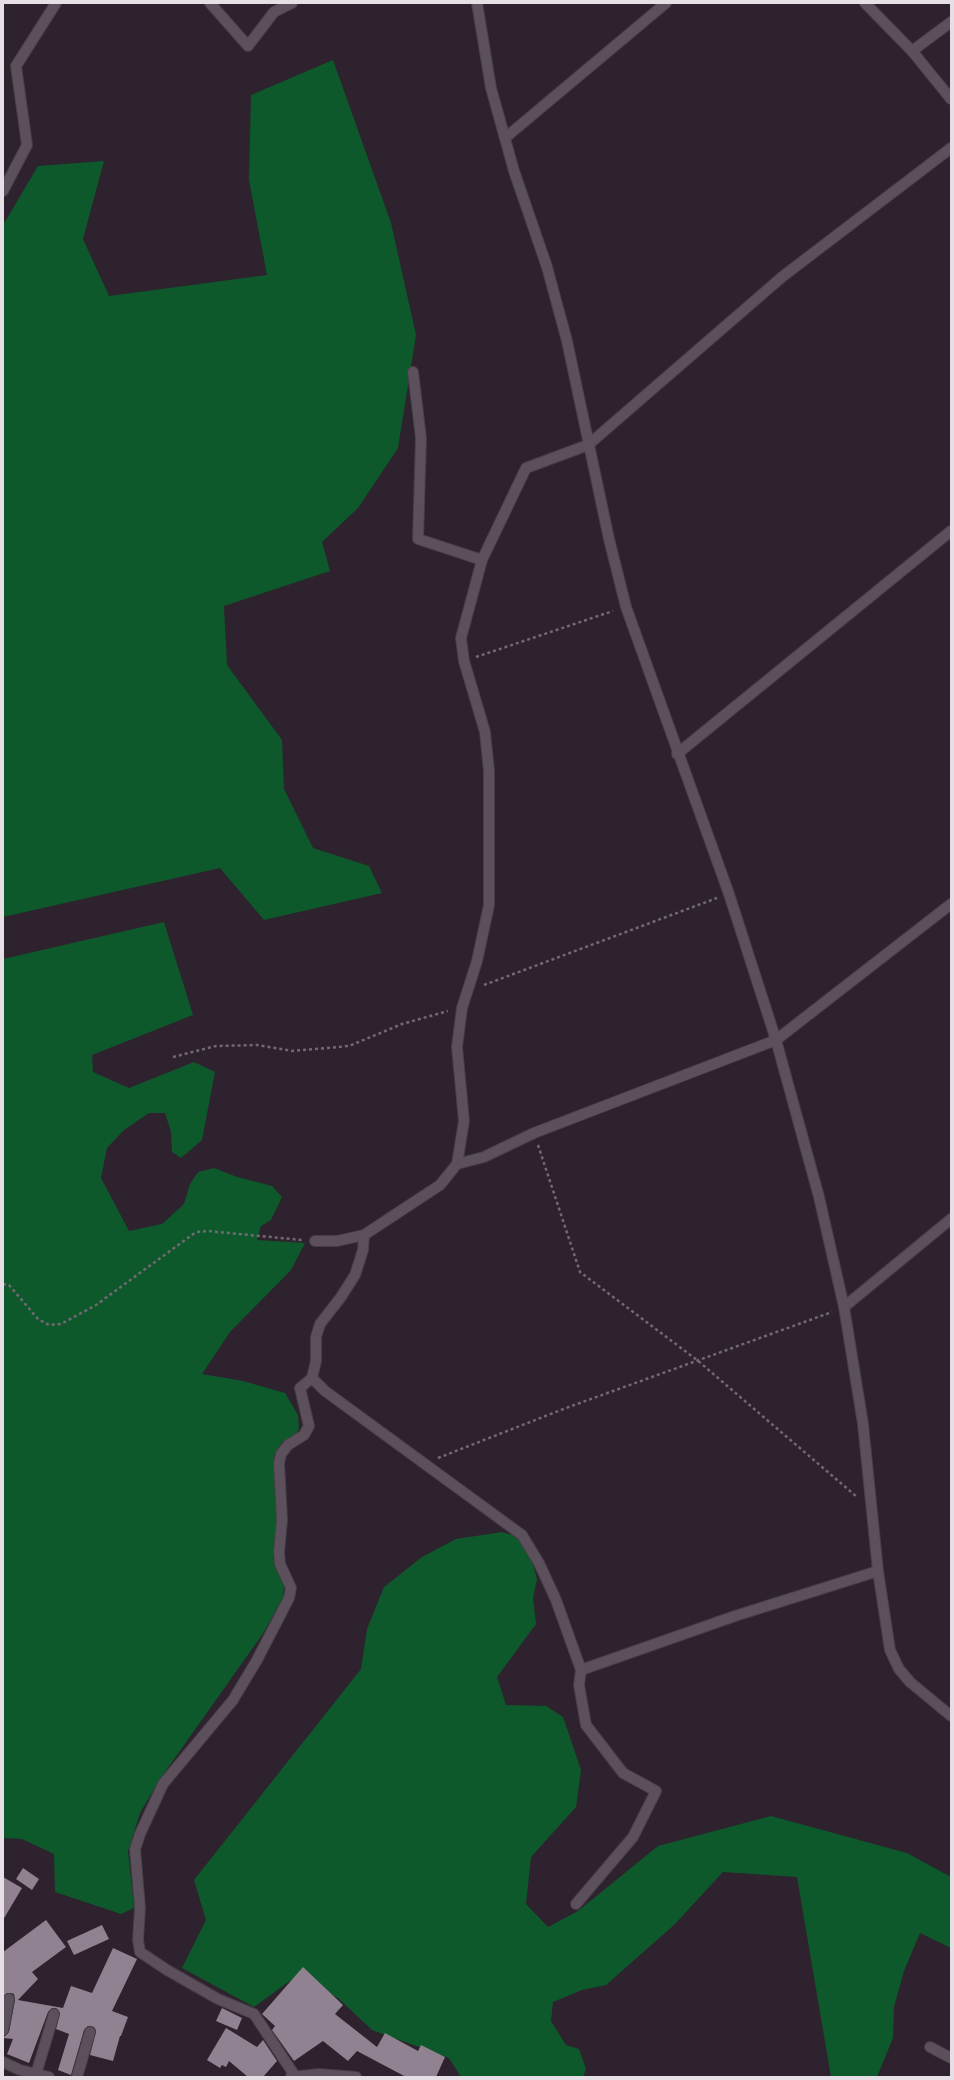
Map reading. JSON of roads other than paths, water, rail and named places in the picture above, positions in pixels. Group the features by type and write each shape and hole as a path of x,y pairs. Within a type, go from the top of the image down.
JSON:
{"street":[{"path":"3,191 27,145 16,66 56,3"},
{"path":"210,3 248,46 274,12 292,3"},
{"path":"476,3 491,88 526,209 547,267 567,342 588,445 626,607 677,754 729,894 776,1040 819,1197 844,1307 863,1424 878,1571 890,1650 899,1669 910,1682 951,1716"},
{"path":"505,138 666,3"},
{"path":"865,3 912,51 951,99"},
{"path":"912,51 951,22"},
{"path":"315,1241 336,1241 364,1235 440,1186 457,1164 464,1121 458,1048 462,1008 477,961 489,905 489,772 484,732 464,661 461,638 482,560 526,468 588,445 782,277 951,148"},
{"path":"413,372 421,438 418,539 482,560"},
{"path":"677,754 951,531"},
{"path":"457,1164 484,1157 534,1133 776,1040 951,904"},
{"path":"844,1307 951,1219"},
{"path":"356,2077 319,2074 293,2076 254,2014 218,1999 167,1970 140,1952 138,1940 140,1908 135,1849 140,1834 163,1784 233,1700 258,1660 289,1598 291,1588 280,1564 278,1552 282,1520 279,1463 281,1454 288,1445 304,1435 308,1426 300,1388 312,1378 316,1361 316,1338 320,1324 341,1297 355,1275 363,1250 364,1235"},
{"path":"312,1378 325,1391 522,1535 539,1563 556,1600 581,1670 579,1685 586,1725 623,1772 656,1791 633,1837 576,1904"},
{"path":"581,1670 736,1616 878,1571"},
{"path":"3,2030 9,1999"},
{"path":"36,2074 54,2014"},
{"path":"77,2077 90,2032"},
{"path":"930,2047 951,2058"},
{"path":"3,2062 20,2070 49,2077"}]}
